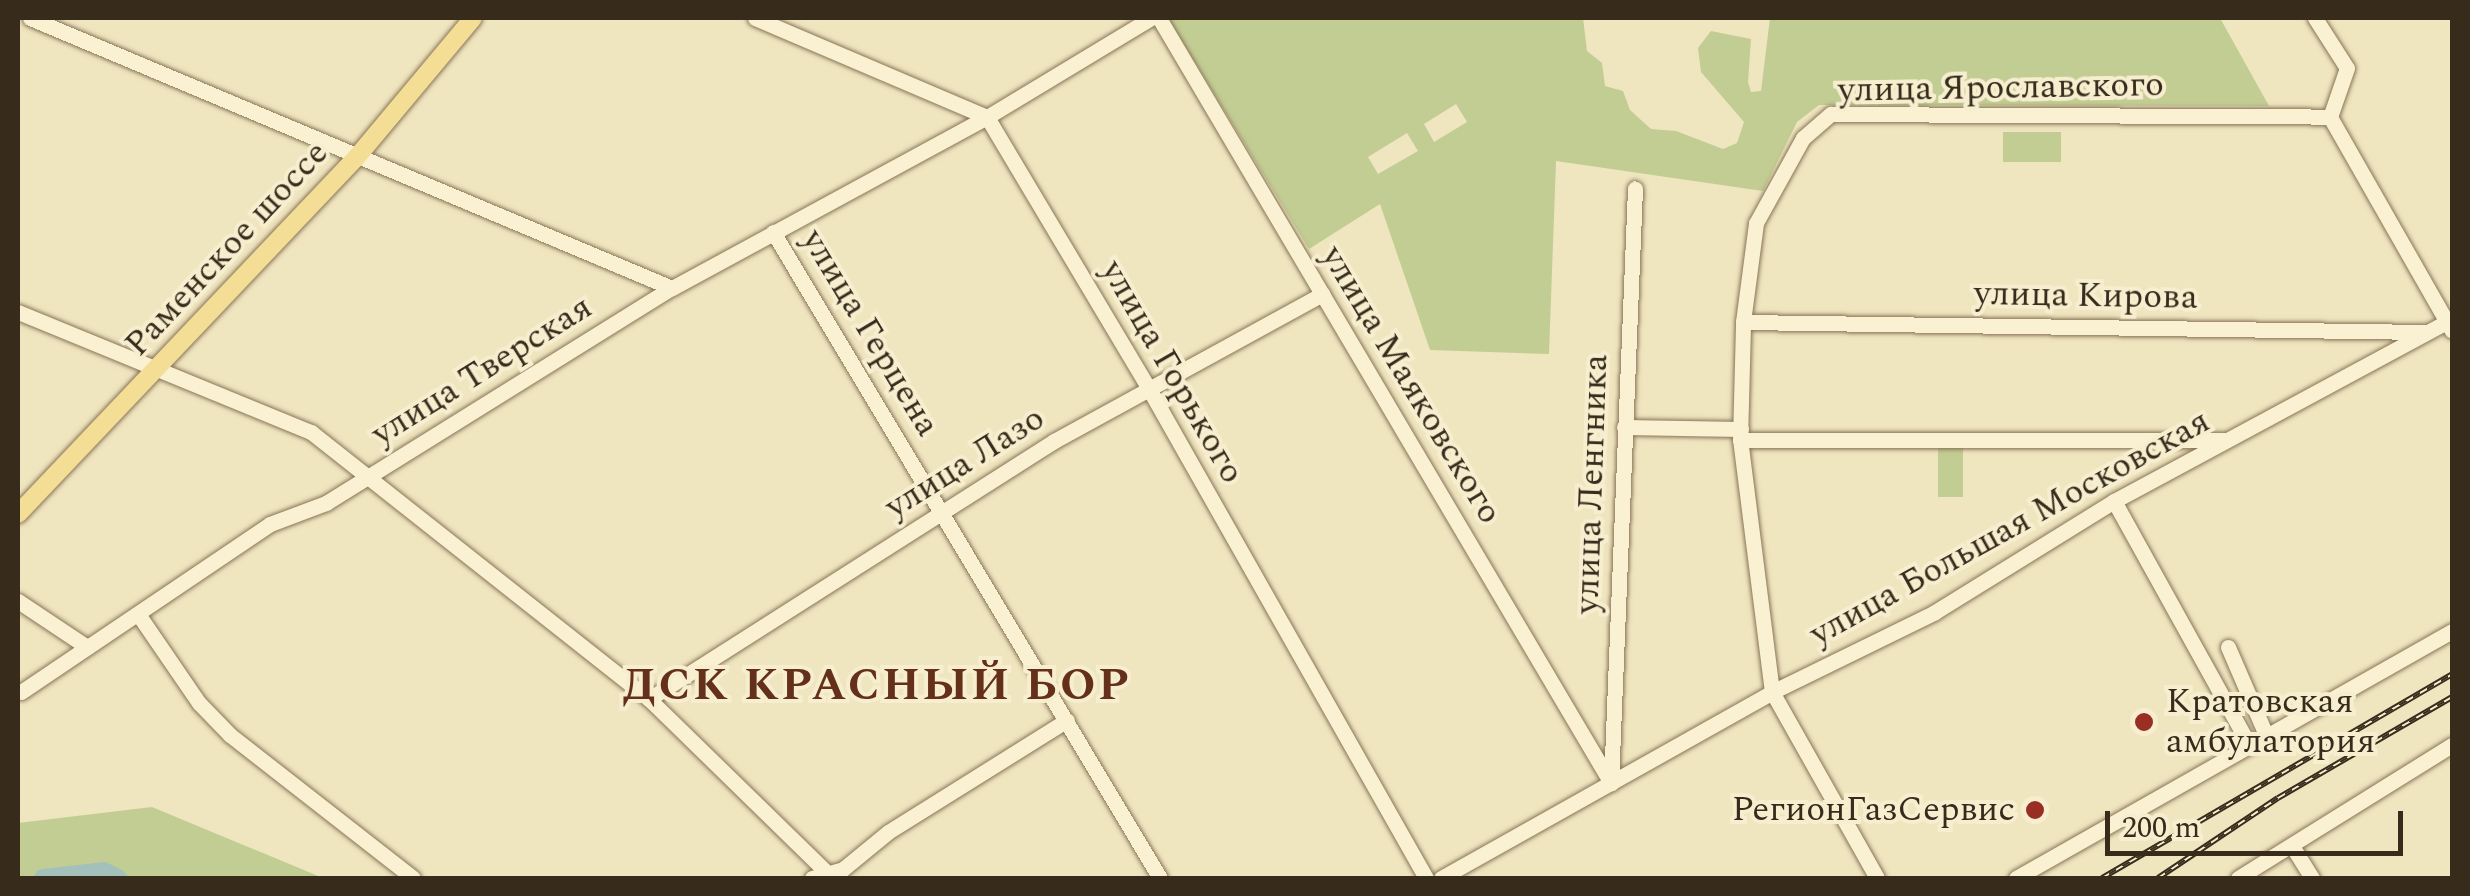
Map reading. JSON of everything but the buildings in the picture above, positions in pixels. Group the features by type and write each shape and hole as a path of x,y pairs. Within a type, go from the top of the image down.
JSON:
{"main road":[{"name":"Раменское шоссе","path":"18,514 158,371 356,158 473,18"}],"street":[{"path":"30,18 672,288"},
{"name":"улица Тверская","path":"21,692 270,524 366,480 672,288 987,117 1151,18"},
{"name":"улица Маяковского","path":"1159,18 1610,783"},
{"path":"2315,18 2347,68 2330,117 2451,324"},
{"path":"765,19 987,117"},
{"name":"улица Ярославского","path":"1876,878 1772,692 1741,434 1742,322 1759,212 1803,138 1832,114 2330,117"},
{"name":"улица Горького","path":"987,117 1150,389 1426,878"},
{"name":"улица Ленгника","path":"1610,783 1635,188"},
{"name":"улица Герцена","path":"773,232 1160,878"},
{"name":"улица Лазо","path":"650,699 944,512 1150,389 1322,294"},
{"path":"18,312 311,432 366,480 650,699 818,874 842,868 888,832 1067,720"},
{"name":"улица Кирова","path":"1742,322 2428,332"},
{"name":"улица Большая Московская","path":"1441,878 1772,692 1936,612 2114,502 2428,332 2451,324"},
{"path":"1624,428 1741,434 2230,440"},
{"path":"2114,502 2250,746"},
{"path":"18,602 87,647"},
{"path":"138,614 199,703 230,735 413,878"},
{"path":"2016,878 2452,631"},
{"path":"2228,647 2267,737"},
{"path":"2238,878 2452,745"},
{"path":"2292,846 2312,878"}],"green space":[{"path":"1168,18 1583,18 1587,51 1602,63 1605,86 1623,91 1630,110 1651,129 1676,131 1723,149 1737,143 1744,122 1701,72 1698,48 1711,31 1751,39 1748,82 1751,92 1761,91 1770,18 2220,18 2269,106 1819,105 1797,122 1763,191 1556,161 1549,354 1430,350 1380,204 1309,249","holes":["1456,104 1467,122 1434,142 1424,124","1407,133 1418,151 1378,174 1368,157"]},
{"path":"2003,132 2061,132 2061,162 2003,162"},
{"path":"1938,447 1963,447 1963,497 1938,497"},
{"path":"152,807 323,878 18,878 18,823"}],"waterway":[{"path":"43,878 104,871 118,878"}],"railway":[{"path":"2102,878 2452,674"},
{"path":"2158,878 2278,798 2452,697"}],"place":[{"name":"Кратовская амбулатория","path":"2144,722"},
{"name":"РегионГазСервис","path":"2035,810"}],"district":[{"name":"ДСК КРАСНЫЙ БОР","path":"877,686"}]}
